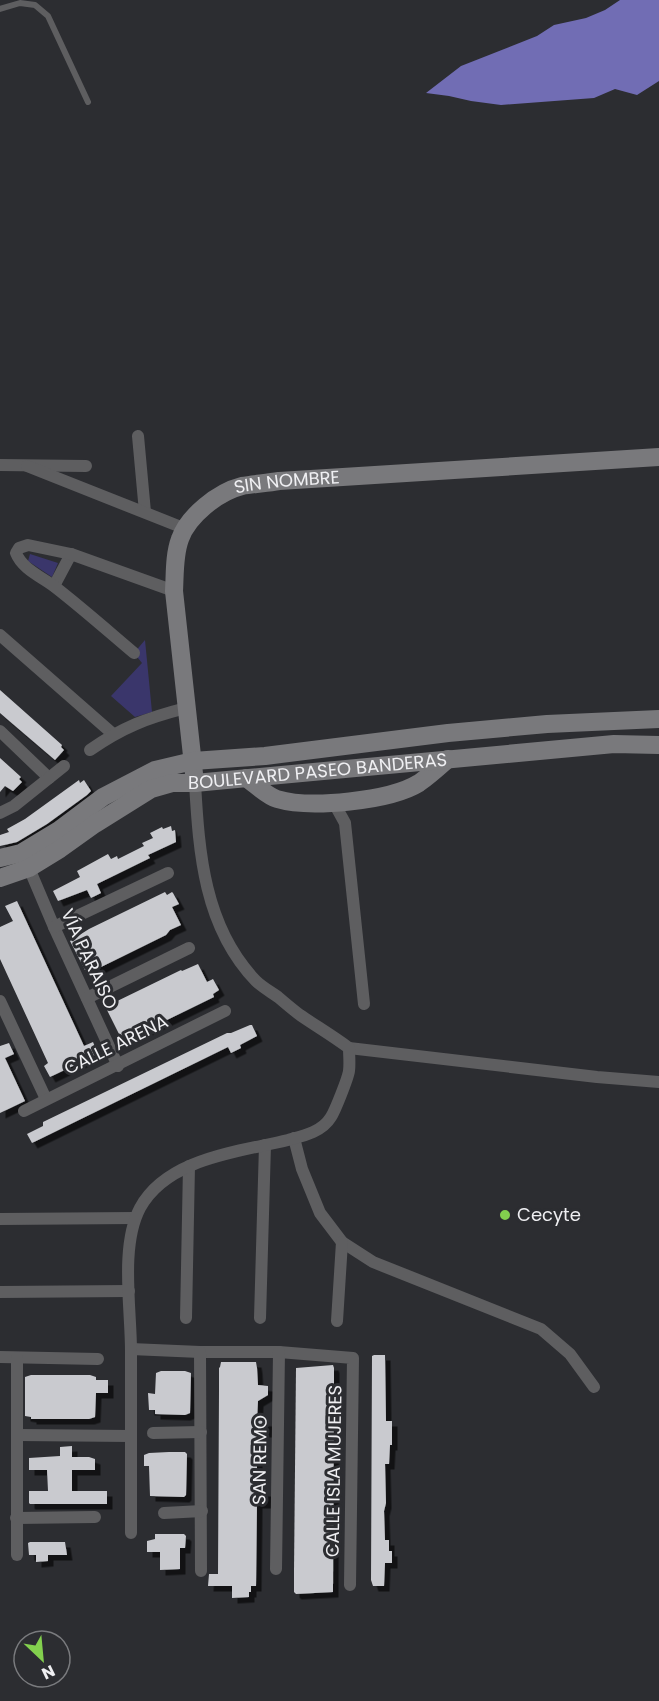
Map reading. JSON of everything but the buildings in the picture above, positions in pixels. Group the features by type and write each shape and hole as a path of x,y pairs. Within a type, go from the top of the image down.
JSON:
{"main road":[{"name":"SIN NOMBRE","path":"195,783 174,591 180,539 202,507 240,487 279,481 659,457"},
{"name":"BOULEVARD PASEO BANDERAS","path":"0,858 21,853 59,830 103,797 155,770 193,762 265,756 448,733 547,724 659,719"},
{"name":"BOULEVARD PASEO BANDERAS","path":"0,878 29,868 152,789 172,783 195,783 614,744 659,745"},
{"path":"246,778 275,799 305,804 334,803 382,797 418,784 448,759"}],"street":[{"path":"138,436 145,512"},
{"path":"0,465 86,466"},
{"path":"27,466 186,529"},
{"path":"134,653 19,559 16,553 19,548 28,545 71,554 174,591"},
{"path":"54,586 71,554"},
{"path":"0,635 113,734"},
{"path":"90,750 113,734 151,717 186,708"},
{"path":"0,732 49,778"},
{"path":"0,813 14,806 64,766"},
{"path":"195,783 205,880 221,930 234,954 257,982 349,1048 659,1082"},
{"path":"345,823 356,800"},
{"path":"334,803 345,823 364,1004"},
{"name":"VÍA PARAISO","path":"29,868 118,1066"},
{"path":"54,927 168,873"},
{"path":"87,998 189,948"},
{"path":"0,1001 46,1099"},
{"name":"CALLE ARENA","path":"24,1111 225,1011"},
{"path":"131,1533 129,1259 130,1237 135,1218 148,1195 158,1185 189,1166 320,1129 331,1118 349,1071 349,1048"},
{"path":"294,1138 302,1169 320,1213 342,1242 373,1262 541,1329 570,1353 594,1387"},
{"path":"260,1318 265,1145"},
{"path":"186,1318 189,1166"},
{"path":"0,1219 135,1218"},
{"path":"337,1321 342,1242"},
{"path":"0,1292 129,1291"},
{"path":"131,1348 200,1352 279,1352"},
{"path":"200,1352 201,1571"},
{"name":"CALLE ISLA MUJERES","path":"279,1352 353,1358 350,1585"},
{"name":"SAN REMO","path":"276,1569 279,1352"},
{"path":"0,1357 98,1359"},
{"path":"17,1358 17,1556"},
{"path":"153,1433 201,1432"},
{"path":"18,1435 130,1436"},
{"path":"164,1513 202,1511"},
{"path":"16,1518 95,1517"}],"lane":[{"path":"0,9 20,3 35,5 48,16 88,102"}],"shaded area":[{"path":"620,0 659,0 659,81 637,95 615,89 594,98 501,105 426,93 461,66 537,36 554,25 586,18 605,10"},
{"path":"30,554 58,563 52,577 28,561"},
{"path":"145,640 152,712 135,717 111,696 142,663 134,653"}],"place":[{"name":"Cecyte","path":"505,1215"}]}
